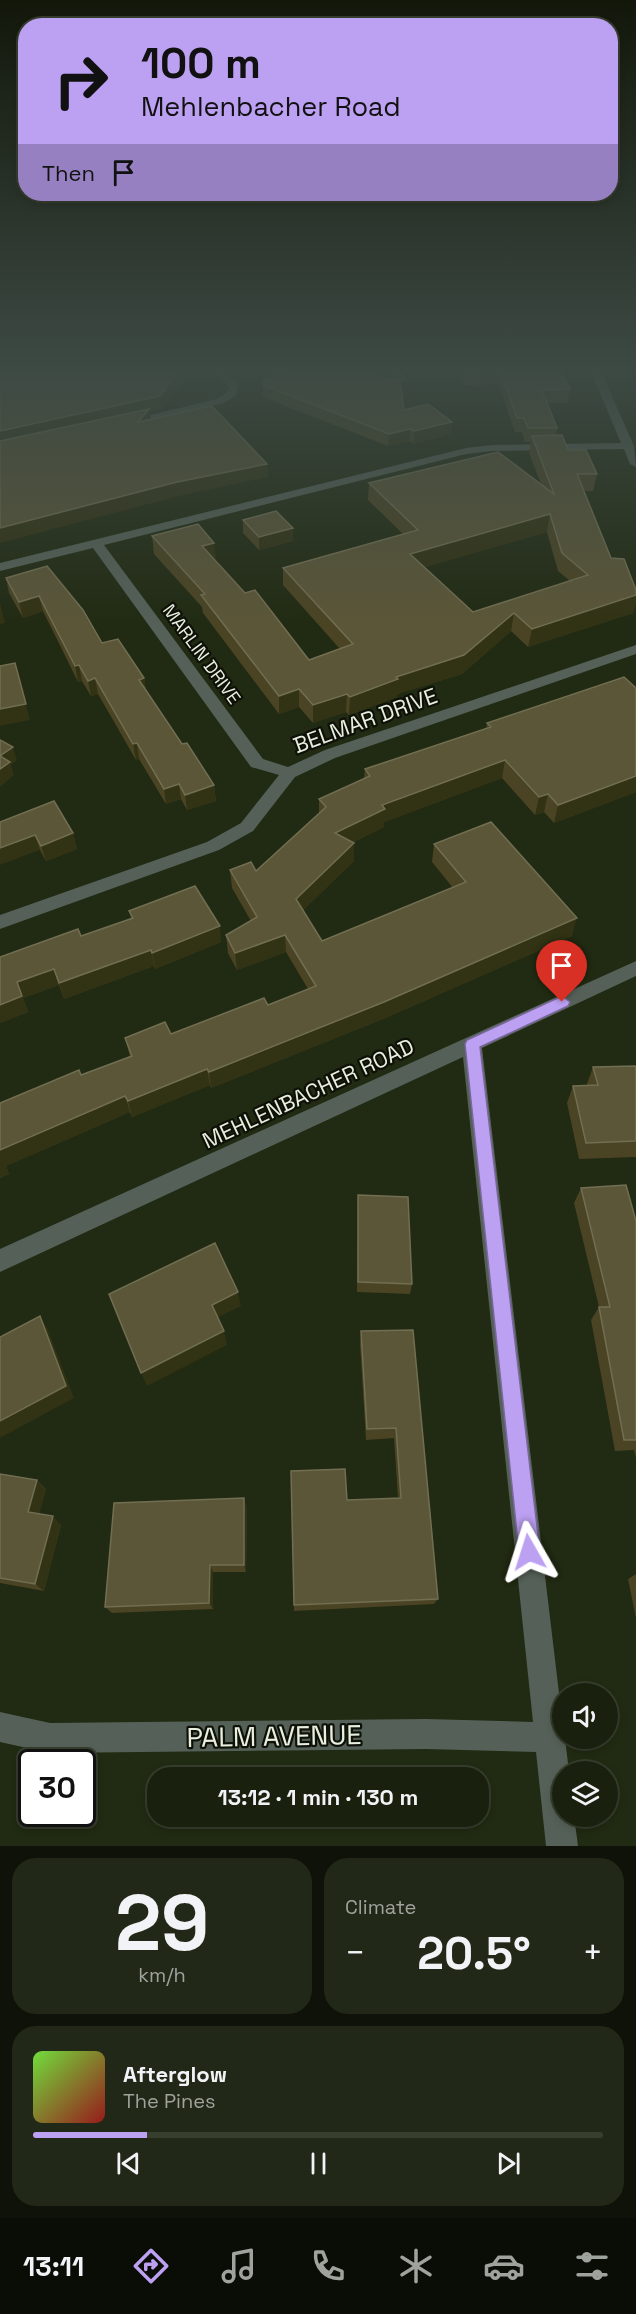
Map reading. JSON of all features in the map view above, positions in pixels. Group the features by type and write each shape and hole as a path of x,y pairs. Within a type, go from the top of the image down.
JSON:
{"street":[{"path":"0,567 457,453"},
{"name":"MARLIN DRIVE","path":"95,542 257,763 289,773"},
{"name":"BELMAR DRIVE","path":"0,922 213,846 247,826 289,773 330,754 636,649"},
{"name":"MEHLENBACHER ROAD","path":"0,1261 636,968"},
{"path":"472,1044 562,1846"},
{"name":"PALM AVENUE","path":"0,1727 50,1738 426,1734 550,1737"}],"building":[{"path":"0,453 257,453 267,464 177,482 0,528"},
{"path":"500,453 554,494 539,453 587,453 597,474 577,474 611,558 624,559 636,595 532,629 514,613 464,655 396,677 398,679 350,697 347,694 313,705 299,689 279,696 201,595 205,594 152,536 198,524 214,543 202,546 245,593 255,590 309,660 353,644 283,568 418,530 369,483","holes":["550,514 562,553 588,575 473,612 410,554"]},
{"path":"276,511 293,528 259,537 243,520"},
{"path":"47,566 83,610 102,643 118,639 144,678 139,680 182,744 187,743 214,785 185,795 179,784 164,789 137,743 133,744 95,678 88,681 79,665 75,666 39,596 19,602 6,578"},
{"path":"15,663 26,704 0,709 0,666"},
{"path":"624,677 636,688 636,776 558,805 548,794 539,797 505,760 382,805 385,809 335,833 354,843 296,899 322,941 466,882 434,844 491,822 577,918 384,1002 209,1072 207,1069 128,1101 125,1096 0,1150 0,1103 79,1070 81,1075 132,1056 125,1038 165,1022 171,1034 264,998 268,1005 316,986 285,935 235,953 226,935 257,917 230,870 251,862 256,871 326,807 319,799 370,776 365,769 491,727 487,723"},
{"path":"0,740 13,747 0,756"},
{"path":"0,756 10,762 0,769"},
{"path":"54,801 73,833 41,846 35,835 0,848 0,822"},
{"path":"195,886 220,926 152,953 151,950 59,983 54,969 17,982 22,996 0,1005 0,957 78,929 81,936 133,918 129,911"},
{"path":"636,1066 636,1141 586,1143 573,1086 598,1085 593,1067"},
{"path":"626,1185 636,1221 636,1440 624,1440 599,1307 610,1307 581,1188"},
{"path":"358,1195 408,1197 412,1284 358,1282"},
{"path":"215,1243 238,1292 212,1305 224,1331 141,1373 109,1294"},
{"path":"40,1316 66,1386 0,1421 0,1337"},
{"path":"413,1330 438,1599 294,1605 291,1471 345,1469 347,1500 401,1498 396,1428 367,1429 361,1331"},
{"path":"0,1474 37,1480 28,1512 53,1516 35,1584 0,1578"},
{"path":"244,1498 244,1565 210,1565 209,1603 105,1607 114,1503"}],"route":[{"path":"529,1552 472,1044 562,1002"}]}
